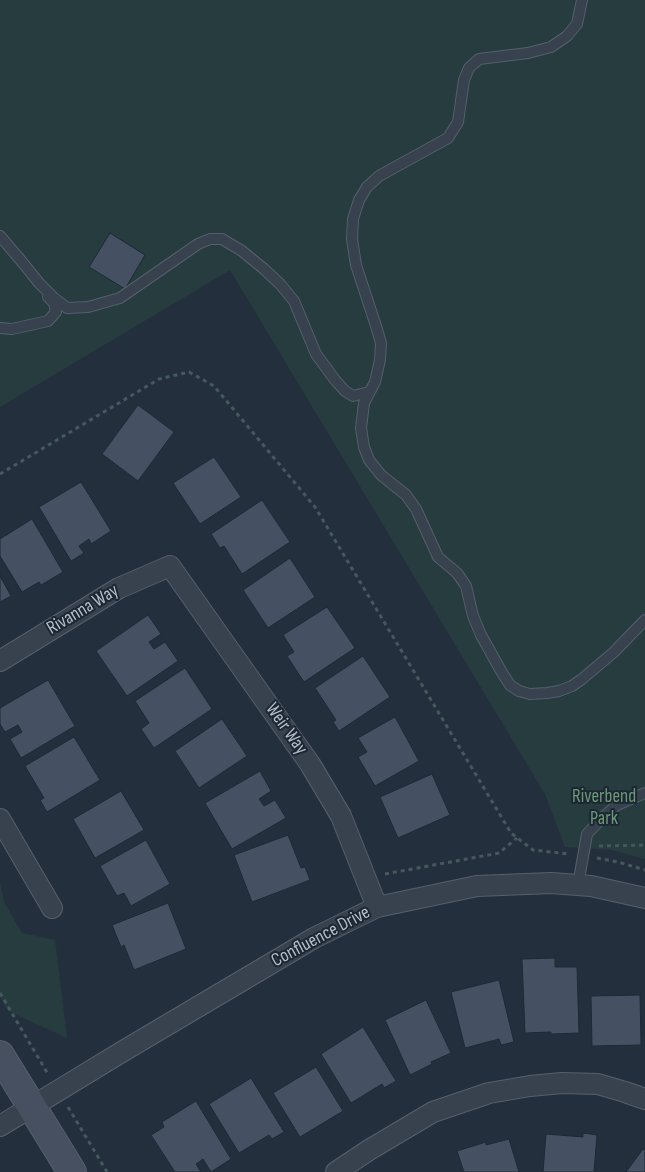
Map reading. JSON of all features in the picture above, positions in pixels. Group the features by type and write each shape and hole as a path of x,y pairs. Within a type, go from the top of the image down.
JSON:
{"street":[{"name":"Rivanna Way","path":"0,661 119,588 170,566"},
{"name":"Weir Way","path":"170,566 310,764 341,816 377,907"},
{"path":"0,819 52,908"},
{"name":"Confluence Drive","path":"0,1126 314,938 377,907 477,886 551,883 592,886 645,898"},
{"path":"0,1055 72,1172"},
{"path":"336,1172 433,1112 489,1093 546,1084 598,1084 645,1099"}],"lane":[{"path":"582,0 577,24 567,36 551,47 528,53 479,59 469,68 464,80 458,122 448,138 379,176 367,187 359,200 354,219 352,239 356,265 380,343 380,360 375,382 364,403 361,428 364,447 369,460 381,475 406,495 416,509 438,557 457,573 466,586 473,616 481,635 510,685 519,691 530,694 559,691 572,686 614,652 645,620"},
{"path":"0,236 38,282 67,308 88,308 120,298 198,244 210,239 222,239 264,269 294,301 316,354 345,391 353,396 370,392"},
{"path":"0,241 32,281 54,303 56,312 48,321 12,329 0,328"},
{"path":"578,885 586,834 616,805 645,793"}],"path":[{"path":"0,474 159,379 189,372 214,386 314,507 511,833 533,850 583,855 645,870"},
{"path":"366,878 499,853 517,838"},
{"path":"599,846 645,845"}],"green space":[{"name":"Riverbend Park","path":"0,0 645,0 645,859 612,850 565,847 545,794 230,270 0,407"},
{"path":"0,883 4,902 22,933 55,940 67,1038 8,1011 0,996"}],"building":[{"path":"110,233 145,255 125,289 89,267"},
{"path":"138,405 174,432 138,481 102,454"},
{"path":"214,457 241,497 200,524 173,483"},
{"path":"81,482 111,531 91,544 89,539 79,546 84,553 71,561 39,507"},
{"path":"262,500 290,542 242,574 224,546 220,548 211,534"},
{"path":"32,519 63,572 41,585 39,582 22,592 0,556 0,539"},
{"path":"290,558 315,597 268,628 243,590"},
{"path":"0,576 11,596 0,602"},
{"path":"327,607 355,648 304,682 287,656 294,652 283,635"},
{"path":"148,615 161,634 149,642 154,649 165,642 178,661 127,696 96,651"},
{"path":"363,656 390,697 339,731 333,722 336,720 315,688"},
{"path":"185,668 212,709 154,748 141,729 149,723 135,701"},
{"path":"48,680 75,726 21,758 10,739 22,732 18,725 5,732 0,724 0,708"},
{"path":"395,717 419,761 375,786 358,757 367,752 358,738"},
{"path":"222,719 247,756 199,788 175,751"},
{"path":"74,737 100,780 47,812 40,800 44,798 25,766"},
{"path":"260,771 271,791 259,799 264,806 275,800 286,818 232,849 205,803"},
{"path":"432,774 450,815 398,838 380,797"},
{"path":"121,791 144,830 95,858 73,819"},
{"path":"288,835 301,868 305,867 310,880 252,902 234,855"},
{"path":"146,840 170,884 131,906 124,893 117,896 100,866"},
{"path":"168,903 186,949 134,970 124,945 121,947 112,925"},
{"path":"555,958 555,967 577,967 579,1033 525,1033 522,959"},
{"path":"499,980 514,1042 501,1045 499,1039 465,1048 451,992"},
{"path":"640,995 641,1045 592,1046 591,996"},
{"path":"426,1000 451,1053 431,1062 432,1064 410,1075 385,1020"},
{"path":"363,1027 396,1081 384,1088 382,1084 351,1103 321,1054"},
{"path":"316,1067 343,1111 300,1137 273,1093"},
{"path":"251,1078 284,1132 272,1139 269,1135 239,1153 209,1104"},
{"path":"196,1101 231,1159 211,1172 203,1159 196,1164 201,1172 175,1172 151,1135 164,1127 162,1122"},
{"path":"583,1133 597,1135 594,1172 543,1172 546,1134 583,1137"},
{"path":"509,1139 519,1172 464,1172 457,1151 486,1142 486,1145"},
{"path":"643,1149 645,1150 645,1172 626,1172"}]}
